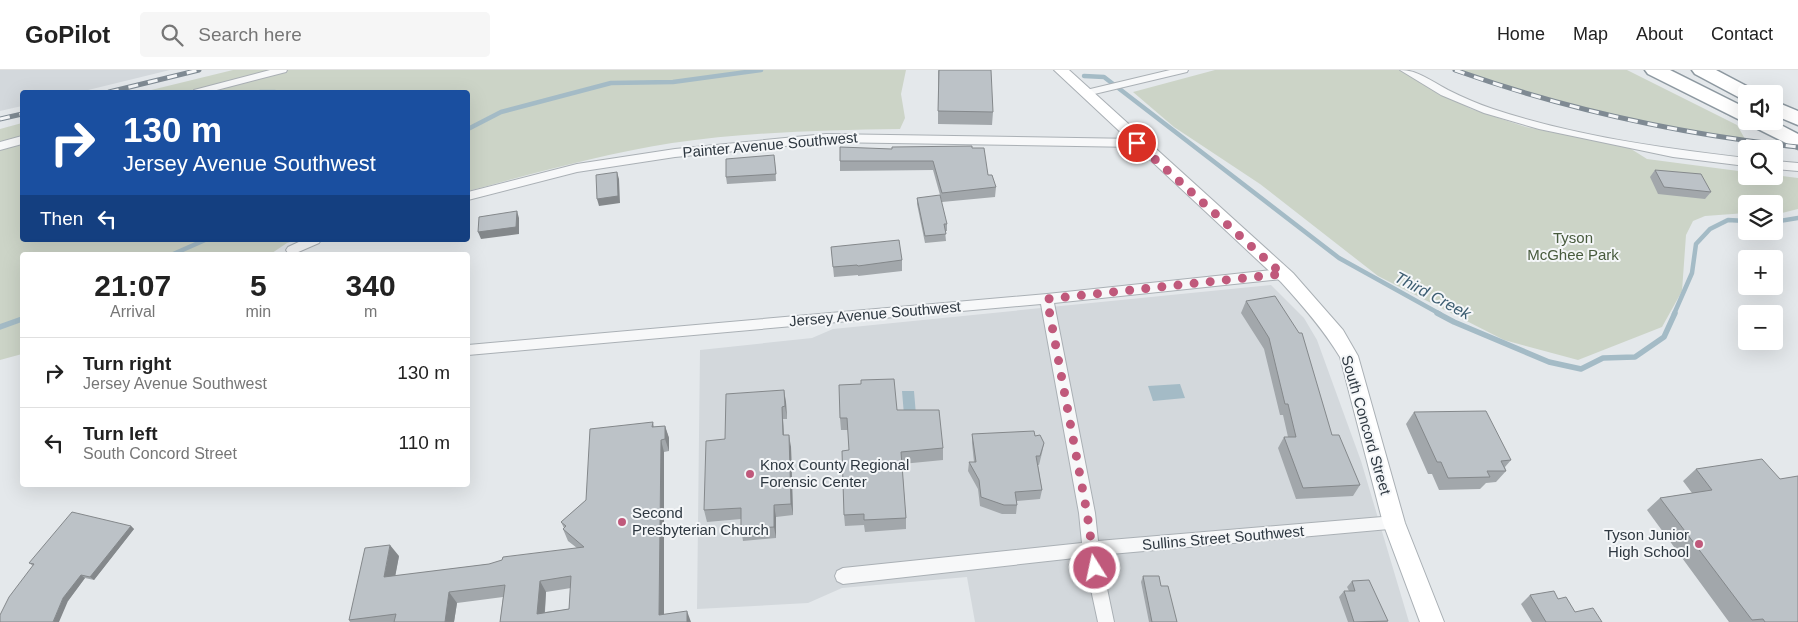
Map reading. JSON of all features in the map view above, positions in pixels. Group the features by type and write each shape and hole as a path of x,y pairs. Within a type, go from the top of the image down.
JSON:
{"highway":[{"path":"1655,70 1738,112"},
{"path":"1707,72 1738,89"},
{"path":"1707,72 1738,85"},
{"path":"1783,104 1798,111"},
{"path":"1783,112 1798,119"},
{"path":"1774,130 1798,142"}],"street":[{"path":"206,90 282,70"},
{"name":"South Concord Street","path":"1061,70 1137,143 1282,274 1322,313 1336,332 1349,356 1394,523 1432,622"},
{"path":"1086,94 1183,70"},
{"path":"1405,70 1453,96 1488,111 1543,127 1673,152 1738,161"},
{"name":"Painter Avenue Southwest","path":"470,195 577,168 675,153 802,140 849,137 1137,143"},
{"path":"0,146 20,141"},
{"path":"1783,166 1798,167"},
{"path":"292,250 310,242"},
{"name":"Jersey Avenue Southwest","path":"470,350 1047,299 1282,274"},
{"path":"1047,299 1087,513 1091,550 1106,622"},
{"name":"Sullins Street Southwest","path":"844,576 968,561 1394,523"}],"shaded area":[{"path":"0,70 170,70 88,90 20,90 20,106 0,111"},
{"path":"1271,285 1304,318 1317,340 1361,461 1409,622 975,622 967,577 842,588 808,603 697,609 700,350 812,338 833,329"}],"green space":[{"path":"233,70 906,70 901,94 905,118 900,129 757,134 672,143 595,158 470,190 470,90 151,90"},
{"name":"Tyson McGhee Park","path":"1215,70 1399,70 1471,109 1526,127 1628,147 1647,159 1738,171 1738,185 1783,185 1783,176 1798,178 1798,209 1783,213 1783,195 1738,195 1738,214 1705,216 1693,221 1686,235 1682,291 1662,327 1578,360 1504,340 1378,276 1260,184 1174,127 1133,92"},
{"path":"1458,70 1627,70 1737,125 1738,130 1745,139 1672,127 1600,111 1493,82"},
{"path":"20,124 20,242 290,242 274,252 20,252 20,355 0,360 0,129"}],"water":[{"path":"1180,384 1185,398 1153,401 1148,386"},
{"path":"902,391 914,391 916,415 904,415"}],"building":[{"path":"939,70 991,70 993,112 938,111"},
{"path":"972,146 972,148 984,148 988,175 992,175 996,187 942,193 933,161 840,161 840,147 892,149 892,147"},
{"path":"774,155 776,174 726,177 726,159"},
{"path":"1655,170 1701,174 1711,192 1664,187"},
{"path":"617,172 618,196 597,199 596,175"},
{"path":"940,195 947,224 944,224 946,234 925,236 917,198"},
{"path":"517,211 516,227 478,232 479,217"},
{"path":"899,240 902,260 858,266 833,267 831,247"},
{"path":"1275,296 1299,333 1302,333 1332,435 1339,435 1360,485 1303,488 1284,437 1296,437 1288,404 1285,404 1269,338 1246,301"},
{"path":"894,379 897,410 939,410 943,448 901,452 906,518 864,520 864,514 844,515 842,451 849,450 847,418 840,418 839,385 861,384 861,380"},
{"name":"Knox County Regional Forensic Center","path":"784,390 785,406 782,407 783,435 789,435 791,504 774,505 774,527 741,529 741,508 704,510 706,441 725,439 726,394"},
{"path":"1486,411 1511,460 1501,461 1506,471 1487,471 1490,477 1448,478 1441,462 1437,462 1414,412"},
{"name":"Second Presbyterian Church","path":"653,422 652,427 665,426 665,439 661,440 659,615 687,611 687,622 500,622 505,585 449,592 445,622 394,622 396,614 349,620 365,548 390,545 384,577 489,564 502,560 503,557 584,547 563,529 566,526 561,522 586,500 590,429","holes":["571,576 569,609 537,614 540,581"]},
{"path":"1034,431 1035,436 1040,435 1044,443 1040,456 1036,456 1042,490 1015,492 1017,505 1004,505 981,497 979,480 969,462 976,462 972,434"},
{"name":"Tyson Junior High School","path":"1762,459 1780,479 1798,476 1798,622 1752,620 1660,498 1712,490 1696,469"},
{"path":"72,512 131,526 90,577 81,575 63,598 53,622 0,622 0,615 9,597 34,564 29,563"},
{"path":"1143,576 1159,576 1161,586 1168,586 1177,622 1152,622"},
{"path":"1369,580 1388,621 1354,622 1344,591 1355,591 1352,581"},
{"path":"1554,591 1558,599 1566,597 1575,612 1593,608 1602,622 1546,622 1530,595"}],"waterway":[{"name":"Third Creek","path":"470,128 501,112 611,83 673,82 761,70"},
{"name":"Third Creek","path":"1084,76 1104,77 1339,258 1440,314"},
{"name":"Third Creek","path":"1783,220 1798,218"},
{"name":"Third Creek","path":"1674,314 1692,273 1696,244 1710,229 1728,220 1738,221"},
{"name":"Third Creek","path":"178,252 200,242"},
{"name":"Third Creek","path":"1437,313 1549,362 1581,369 1603,358 1635,357 1664,337 1675,313"},
{"name":"Third Creek","path":"0,327 20,320"}],"railway":[{"path":"117,90 199,70"},
{"path":"1455,70 1539,97 1624,119 1710,135 1798,147"},
{"path":"0,119 20,114"}],"place":[{"name":"Knox County Regional Forensic Center","path":"750,474"},
{"name":"Second Presbyterian Church","path":"622,522"},
{"name":"Tyson Junior High School","path":"1699,544"}],"route":[{"path":"1095,568 1087,513 1047,299 1282,274 1137,143"}]}
